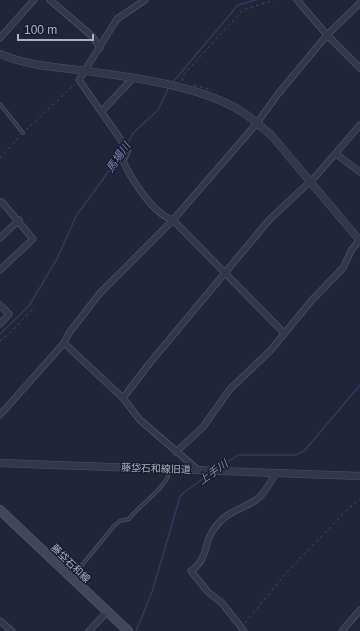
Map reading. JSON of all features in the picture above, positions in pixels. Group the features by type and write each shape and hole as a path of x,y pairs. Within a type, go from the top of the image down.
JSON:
{"main road":[{"name":"藤垈石和線","path":"0,510 128,631"}],"street":[{"path":"0,38 34,0"},
{"path":"50,0 92,36 100,48"},
{"path":"145,0 117,19 87,71 79,80 128,150 123,161 139,190 166,218 173,220 284,333"},
{"path":"297,0 327,35 360,68"},
{"path":"0,415 64,343 69,333 100,293 173,220 258,123 278,94 327,35 360,3"},
{"path":"0,54 32,64 87,71 164,84 218,99 239,110 258,123 272,136 360,240 352,249 343,268 312,300 270,351 230,389 203,427 176,452"},
{"path":"102,111 133,78"},
{"path":"123,398 149,364 269,220 310,182 360,126"},
{"path":"336,154 360,172"},
{"path":"0,270 33,239 19,220 1,200"},
{"path":"0,238 19,220"},
{"path":"0,305 10,314 0,324"},
{"path":"64,343 123,398 140,420 197,469"},
{"name":"藤垈石和線旧道","path":"0,463 360,476"},
{"path":"243,630 222,603 208,592 190,571 200,564 206,544 214,529 227,514 258,499 276,473"},
{"path":"342,631 360,610"},
{"path":"89,631 107,612"},
{"path":"0,621 9,630"}],"lane":[{"path":"0,104 23,133"},
{"path":"72,578 114,526 120,521 129,520 144,502 159,489 167,479 170,468"}],"path":[{"path":"182,82 184,74 243,10 274,0"},
{"path":"0,158 23,133 79,80"},
{"path":"188,83 212,91"},
{"path":"0,341 12,331 35,306"},
{"path":"243,630 287,572 344,512 360,499"}],"waterway":[{"name":"馬場川","path":"173,82 238,5 256,0"},
{"name":"馬場川","path":"127,146 133,133 158,110 169,87"},
{"name":"馬場川","path":"0,334 29,306 58,257 76,216 125,149"},
{"name":"上手川","path":"219,468 238,455 296,455 305,450 360,385"},
{"name":"上手川","path":"136,631 152,592 180,497 183,493 211,473"}]}
